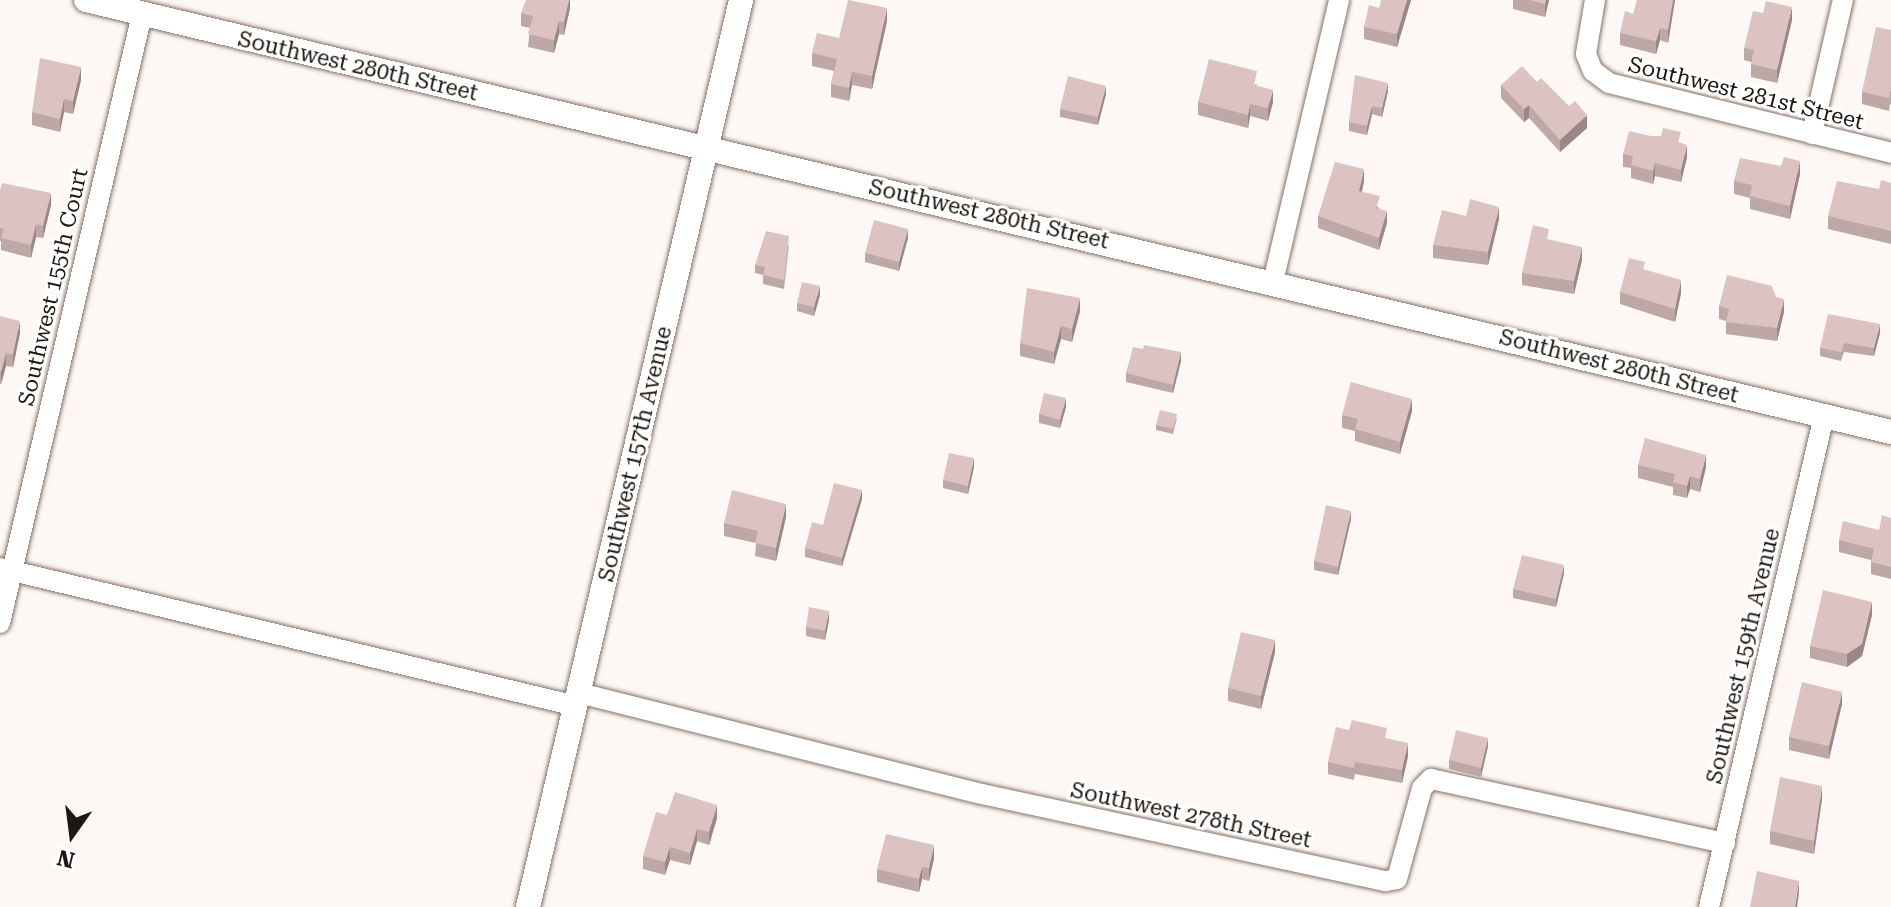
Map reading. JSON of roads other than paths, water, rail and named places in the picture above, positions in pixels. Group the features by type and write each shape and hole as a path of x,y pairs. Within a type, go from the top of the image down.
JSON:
{"street":[{"name":"Southwest 280th Street","path":"86,0 1891,432"},
{"name":"Southwest 157th Avenue","path":"528,907 741,0"},
{"path":"1273,282 1339,0"},
{"name":"Southwest 281st Street","path":"1595,0 1586,43 1593,71 1616,86 1891,153"},
{"path":"1812,134 1843,0"},
{"name":"Southwest 155th Court","path":"0,623 6,570 142,14"},
{"name":"Southwest 159th Avenue","path":"1709,907 1824,416"},
{"path":"6,570 578,699"},
{"name":"Southwest 278th Street","path":"578,699 996,798 1386,881 1397,879 1422,788 1431,779 1725,843"}]}
